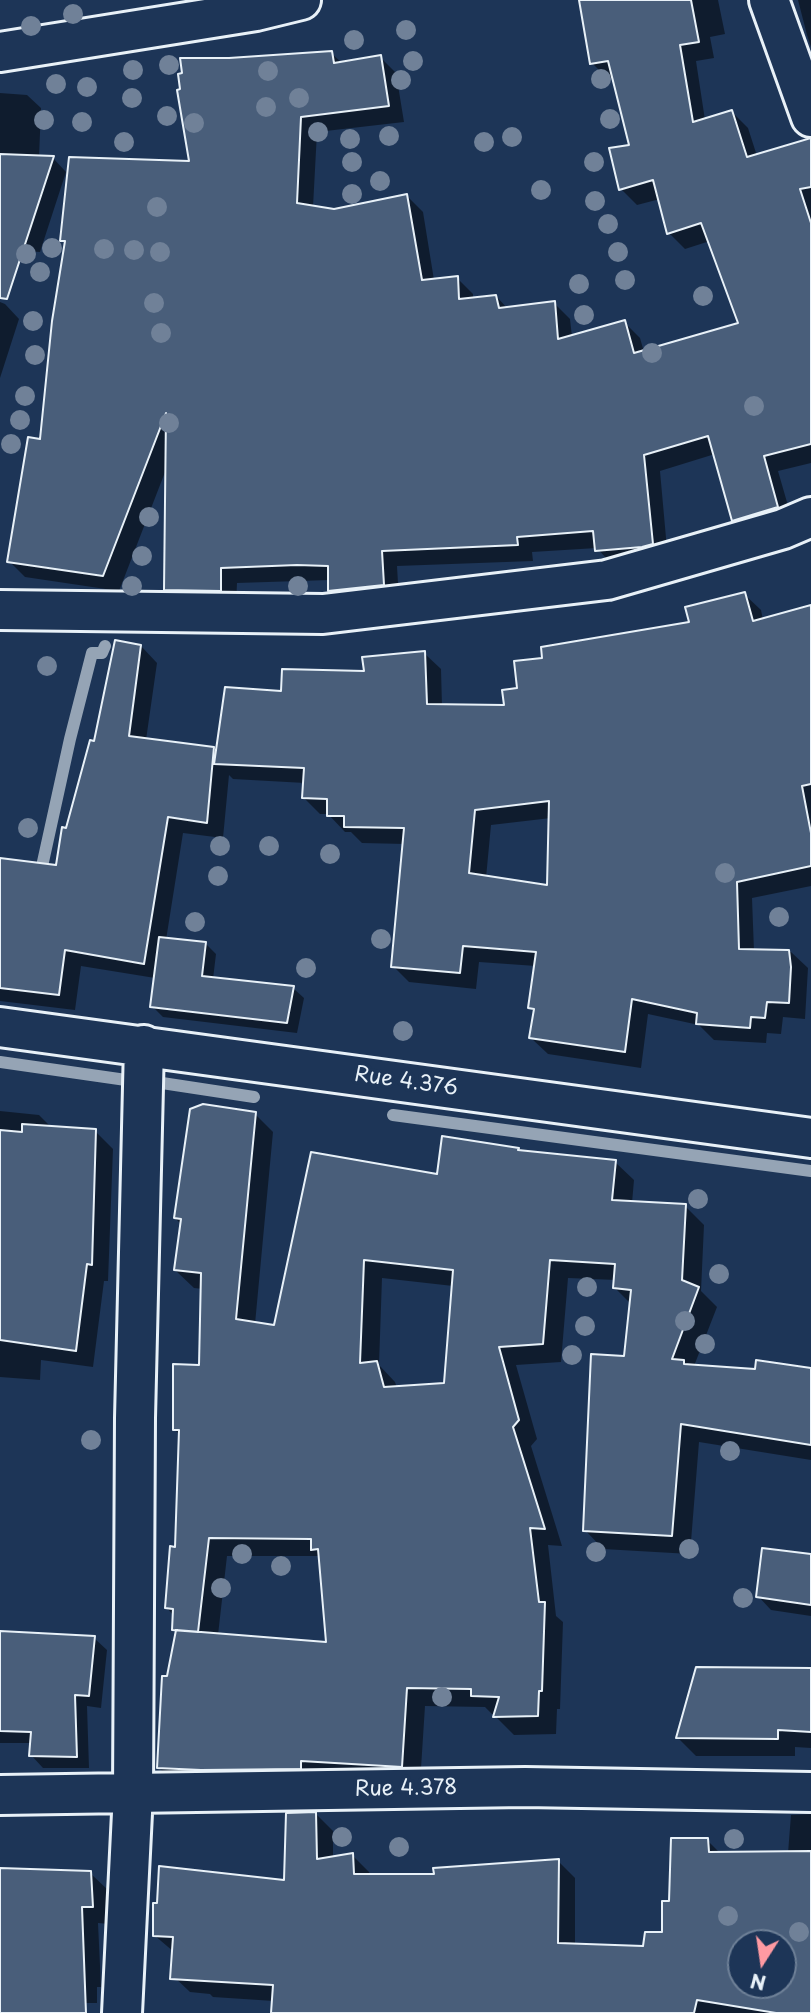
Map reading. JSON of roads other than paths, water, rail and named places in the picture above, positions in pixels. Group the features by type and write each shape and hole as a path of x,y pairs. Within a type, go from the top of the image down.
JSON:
{"street":[{"path":"0,52 256,11 301,0"},
{"path":"768,0 811,117"},
{"path":"0,610 323,614 607,580 783,529 811,517"},
{"name":"Rue 4.376","path":"0,1027 811,1138"},
{"path":"122,2013 133,1793 135,1418 144,1045"},
{"name":"Rue 4.378","path":"0,1795 525,1787 811,1792"}],"waterway":[{"path":"39,880 92,653 102,653 105,646"},
{"path":"0,1062 126,1080"},
{"path":"162,1083 254,1097"},
{"path":"393,1115 811,1171"}]}
